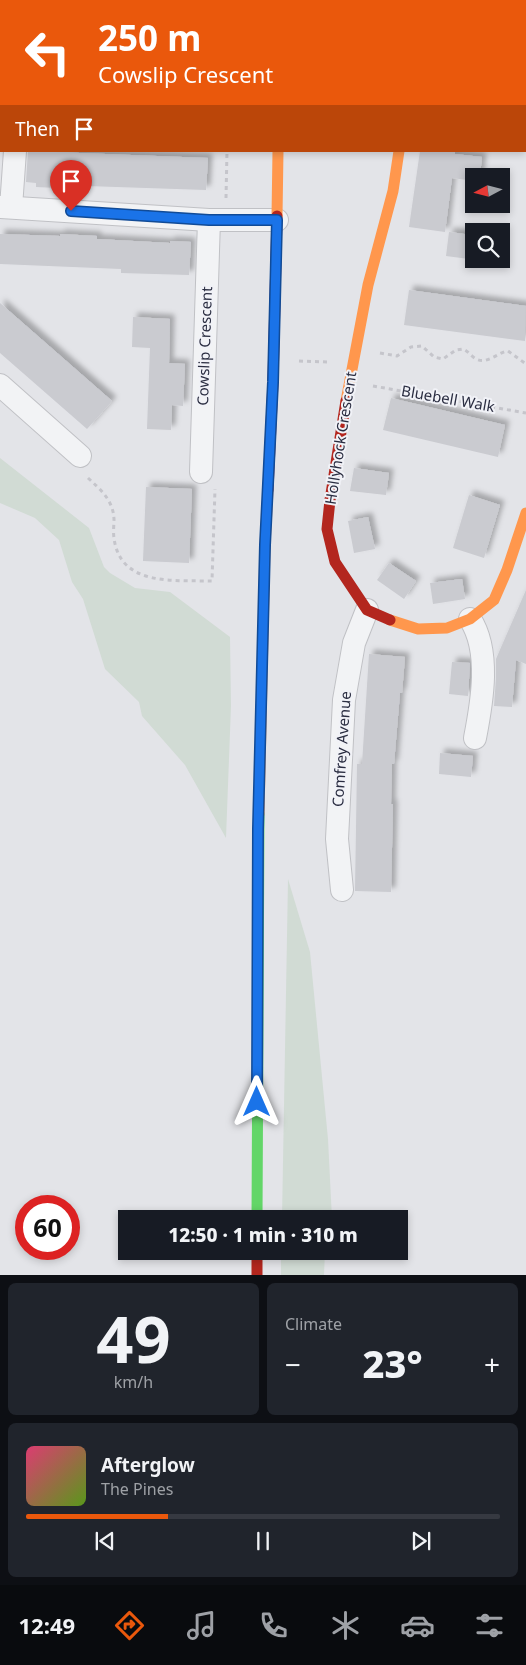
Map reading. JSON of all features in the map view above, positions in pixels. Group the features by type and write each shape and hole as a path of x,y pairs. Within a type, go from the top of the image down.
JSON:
{"main road":[{"path":"257,1210 258,838 265,545 273,382 278,152"},
{"name":"Hollyhock Crescent","path":"367,610 335,562 327,529 355,349 368,285 391,199 399,152"},
{"path":"367,610 397,623 418,629 447,628 470,619 494,600 507,570 526,513"},
{"path":"257,1260 257,1275"}],"street":[{"path":"15,152 6,207 218,220 277,220"},
{"name":"Cowslip Crescent","path":"208,476 218,220"},
{"path":"0,385 80,456"},
{"name":"Comfrey Avenue","path":"342,890 336,839 344,700 354,643 367,610"},
{"path":"470,619 476,627 482,649 480,714 475,738"}],"path":[{"path":"218,220 227,152"},
{"path":"374,353 397,356 411,347 422,346 434,357 443,360 456,350 463,349 477,359 484,361 508,351 515,355 520,362 526,364"},
{"name":"Bluebell Walk","path":"369,385 526,413"},
{"path":"88,477 112,505 116,550 127,567 137,573 154,578 212,581 208,476"}],"shaded area":[{"path":"0,458 89,528 104,567 110,573 135,588 170,592 230,637 231,706 226,838 185,765 142,716 139,702 105,669 83,599 72,582 59,540 35,518 0,503"},
{"path":"288,879 310,952 328,1139 332,1210 282,1210"},
{"path":"281,1260 325,1260 324,1275 281,1275"}],"building":[{"path":"28,152 208,158 206,190 57,185 57,188 36,187 36,183 26,182"},
{"path":"420,152 455,152 455,154 482,157 481,168 465,168 465,180 452,178 445,232 409,227"},
{"path":"449,232 465,234 465,258 446,256"},
{"path":"0,234 60,236 60,234 97,236 97,239 170,243 170,241 191,242 189,275 121,273 121,269 0,264"},
{"path":"409,290 526,306 525,341 404,325"},
{"path":"0,303 112,401 87,429 0,353"},
{"path":"133,317 170,319 169,363 185,364 183,406 172,405 171,430 147,429 150,348 132,347"},
{"path":"391,398 505,425 498,457 383,430"},
{"path":"354,468 389,473 386,495 350,491"},
{"path":"146,487 192,489 189,563 143,561"},
{"path":"469,495 500,505 484,558 453,548"},
{"path":"368,517 375,549 354,553 348,521"},
{"path":"389,563 416,581 404,599 377,580"},
{"path":"462,579 465,599 433,604 430,583"},
{"path":"526,590 526,664 516,660 512,707 494,706 496,659"},
{"path":"369,654 405,657 394,764 392,764 391,892 355,891 357,764 362,764"},
{"path":"452,662 470,663 468,696 449,694"},
{"path":"440,753 473,756 471,777 439,774"}],"traffic: fast":[{"path":"257,1210 259,814"}],"traffic: slow":[{"path":"277,216 278,152"},
{"path":"346,401 368,285 393,191 399,152"},
{"path":"259,814 268,490"},
{"path":"390,620 418,629 447,628 470,619 494,600 507,570 526,513"}],"traffic: jam":[{"path":"268,490 277,216"},
{"path":"346,401 327,529 335,562 367,610 390,620"},
{"path":"257,1260 257,1275"}],"route":[{"path":"71,211 209,220 277,220 273,382 265,545 258,829 257,1102"}]}
